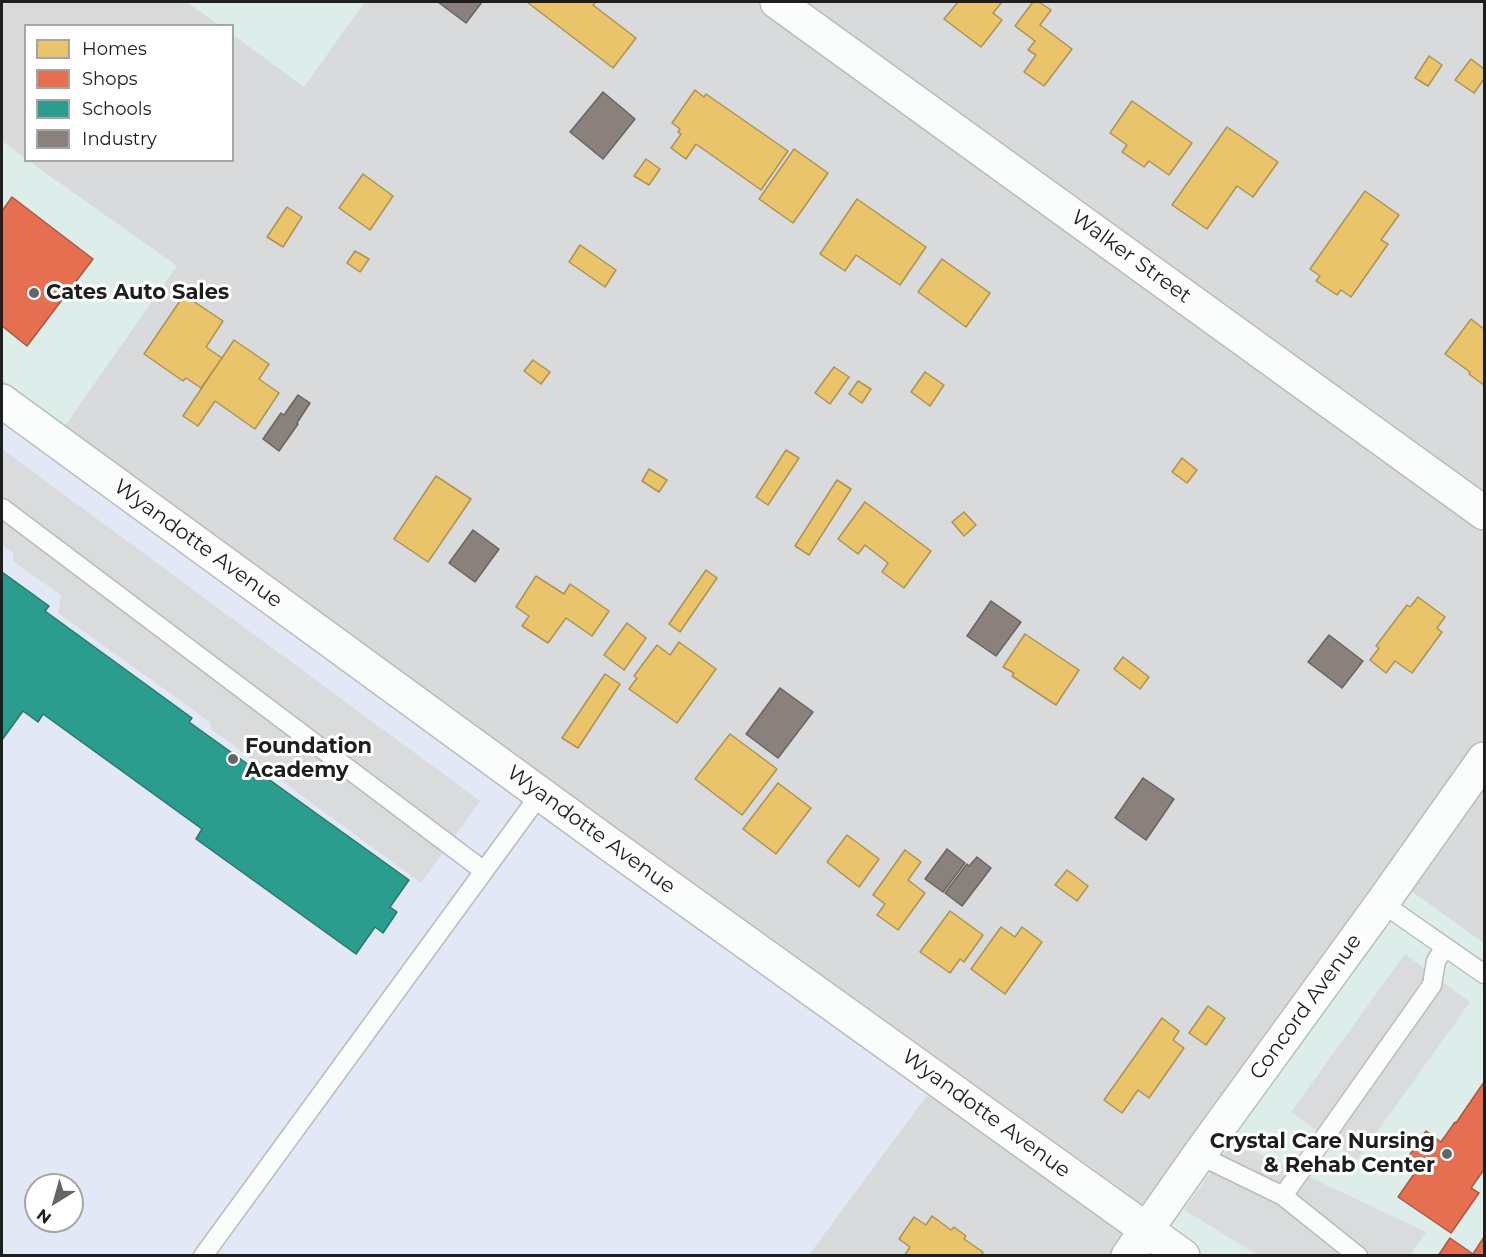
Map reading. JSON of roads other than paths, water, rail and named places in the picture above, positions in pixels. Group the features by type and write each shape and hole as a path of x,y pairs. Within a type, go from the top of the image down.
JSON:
{"street":[{"name":"Walker Street","path":"777,2 1485,513"},
{"name":"Wyandotte Avenue","path":"2,401 605,841 1183,1256"},
{"name":"Concord Avenue","path":"1128,1256 1485,759"}],"lane":[{"path":"2,508 483,871"},
{"path":"204,1256 541,793"},
{"path":"1382,903 1485,974"},
{"path":"1283,1196 1432,985 1436,961 1445,947"},
{"path":"1199,1155 1283,1196 1358,1256"}],"place":[{"name":"Cates Auto Sales","path":"34,293"},
{"name":"Foundation Academy","path":"233,759"},
{"name":"Crystal Care Nursing & Rehab Center","path":"1447,1154"}]}
